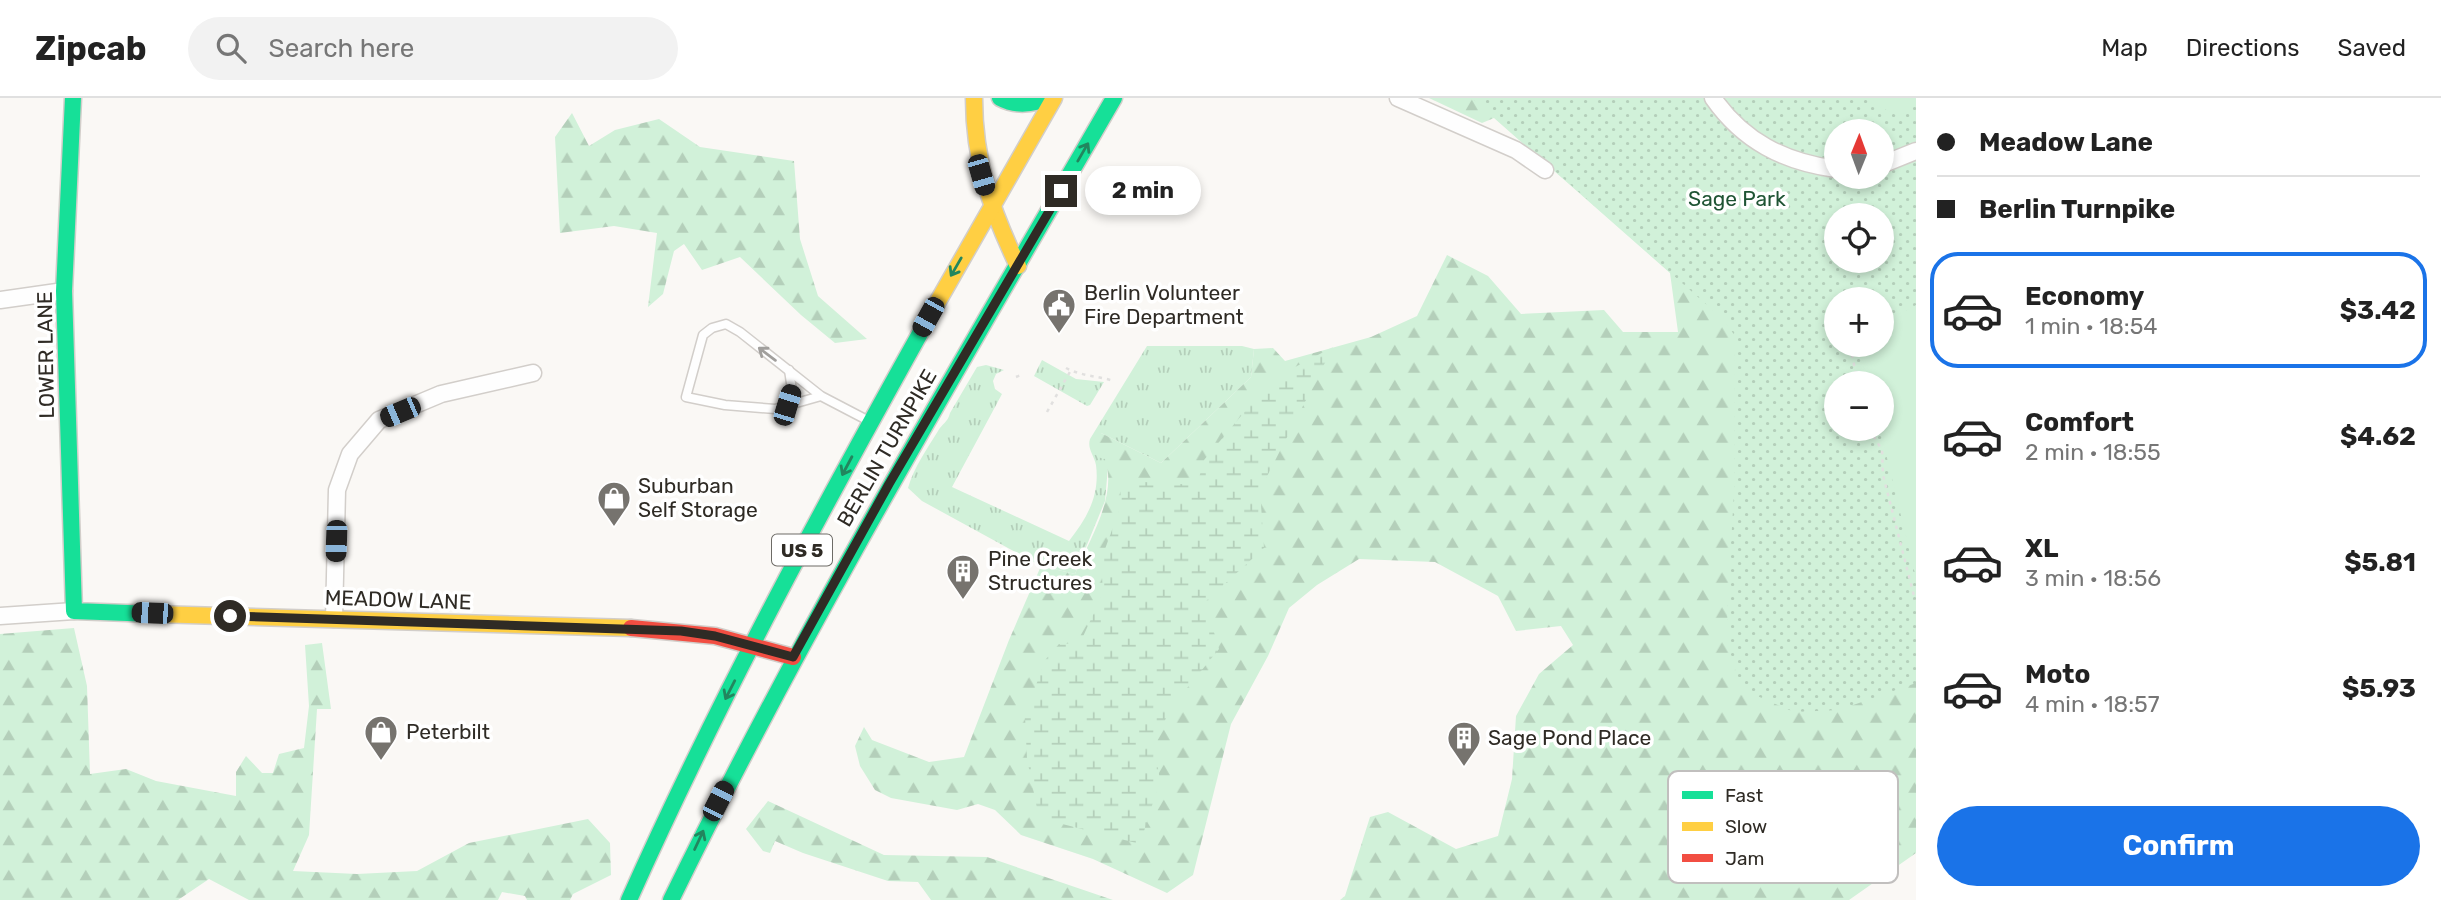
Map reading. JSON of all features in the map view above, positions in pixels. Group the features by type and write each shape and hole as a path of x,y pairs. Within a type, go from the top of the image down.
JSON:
{"main road":[{"name":"LOWER LANE","path":"73,98 64,291 74,611"},
{"path":"974,98 975,149 990,208 1018,266"},
{"path":"1000,98 1023,105 1052,98"},
{"name":"BERLIN TURNPIKE","path":"629,900 752,646 870,422 1052,98"},
{"name":"BERLIN TURNPIKE","path":"671,900 723,790 793,657 889,484 1114,98"},
{"name":"MEADOW LANE","path":"74,611 647,629 715,636 793,657"}],"street":[{"path":"1398,98 1516,150 1545,170"},
{"path":"1713,98 1731,122 1770,150 1798,162 1824,167"},
{"path":"1894,159 1916,151"},
{"path":"0,300 64,291"},
{"path":"334,619 337,490 349,454 379,420 441,394 533,373"},
{"name":"MEADOW LANE","path":"0,616 74,611"}],"lane":[{"path":"821,396 775,409 725,405 685,397 703,335 712,328 726,324 821,396 870,422"},
{"path":"787,405 792,390 789,370"}],"path":[{"path":"1066,368 1078,374 1114,381"},
{"path":"1047,412 1071,370"},
{"path":"1016,377 1021,375"},
{"path":"1876,441 1882,450 1882,475 1915,600"}],"green space":[{"path":"1429,98 1683,98 1826,487 1916,647 1916,853 1898,866 1898,771 1668,771 1668,883 1873,883 1849,900 1340,900 1345,896 1370,817 1388,812 1456,849 1498,836 1512,779 1516,716 1539,674 1573,645 1561,626 1516,631 1498,596 1435,562 1359,559 1317,585 1289,608 1268,656 1231,724 1193,875 1167,893 1093,859 1021,835 995,810 978,804 957,810 891,798 875,790 860,766 855,746 864,727 872,740 929,762 964,757 1041,566 1075,574 1100,518 1108,488 1108,473 1105,459 1097,457 1093,445 1094,438 1101,433 1161,463 1251,377 1254,349 1273,348 1285,361 1371,337 1417,316 1447,255 1488,276 1521,314 1604,310 1623,332 1678,332 1670,273 1494,118 1482,123"},
{"name":"Sage Park","path":"1472,98 1916,98 1916,683 1839,710 1794,712 1755,695 1739,683 1730,651 1727,612 1734,492 1735,336 1724,320"},
{"path":"1863,98 1916,98 1911,111 1898,116"},
{"path":"572,113 589,146 615,130 659,119 700,147 794,161 800,239 818,296 867,339 835,343 740,257 702,270 684,244 674,251 663,294 648,307 657,233 614,226 560,233 555,137"},
{"path":"1916,305 1916,578 1883,441 1894,441 1894,371 1864,371 1863,357 1894,357 1894,317"},
{"path":"1147,346 1242,346 1254,349 1251,377 1161,463 1101,433 1108,467 1105,501 1075,574 1041,566 922,501 908,488 921,458 948,419 977,367 986,365 1004,370 996,374 993,381 995,389 1002,394 952,487 1069,541 1087,515 1094,497 1097,476 1090,439"},
{"path":"1333,347 1260,490 1264,548 1205,602 1219,649 1170,709 1154,745 1160,780 1140,844 1039,818 1027,759 1025,716 1045,660 1059,644 1080,643 1103,593 1101,560 1120,508 1121,484 1143,482 1197,485 1204,460 1251,404 1280,375"},
{"path":"1042,360 1076,379 1104,382 1090,405 1087,406 1034,376"},
{"path":"74,628 87,686 90,774 126,769 156,781 236,796 236,772 246,756 262,773 273,773 279,754 304,748 309,706 305,645 322,643 331,709 317,709 309,835 293,871 357,874 417,871 469,843 588,819 610,843 611,875 573,894 570,900 527,900 525,896 502,892 498,900 249,900 209,879 178,900 0,900 0,634"},
{"path":"768,801 884,855 987,857 1113,900 931,900 918,882 888,881 775,841 770,853 763,851 746,829"}],"traffic: fast":[{"path":"73,98 64,291 74,611 154,614"},
{"path":"1000,98 1025,104 1050,98"},
{"path":"671,900 722,797 830,595 1114,98"},
{"path":"629,900 700,748 776,598 937,303"}],"traffic: slow":[{"path":"974,98 977,143 986,185 1018,266"},
{"path":"937,303 1054,98"},
{"path":"154,614 631,628"}],"traffic: jam":[{"path":"631,628 715,636 793,657"}],"place":[{"name":"Berlin Volunteer Fire Department","path":"1059,335"},
{"name":"Suburban Self Storage","path":"614,528"},
{"name":"Pine Creek Structures","path":"963,601"},
{"name":"Peterbilt","path":"381,762"},
{"name":"Sage Pond Place","path":"1464,768"}],"route":[{"path":"230,616 681,631 715,636 793,657 889,484 1061,191"}]}
